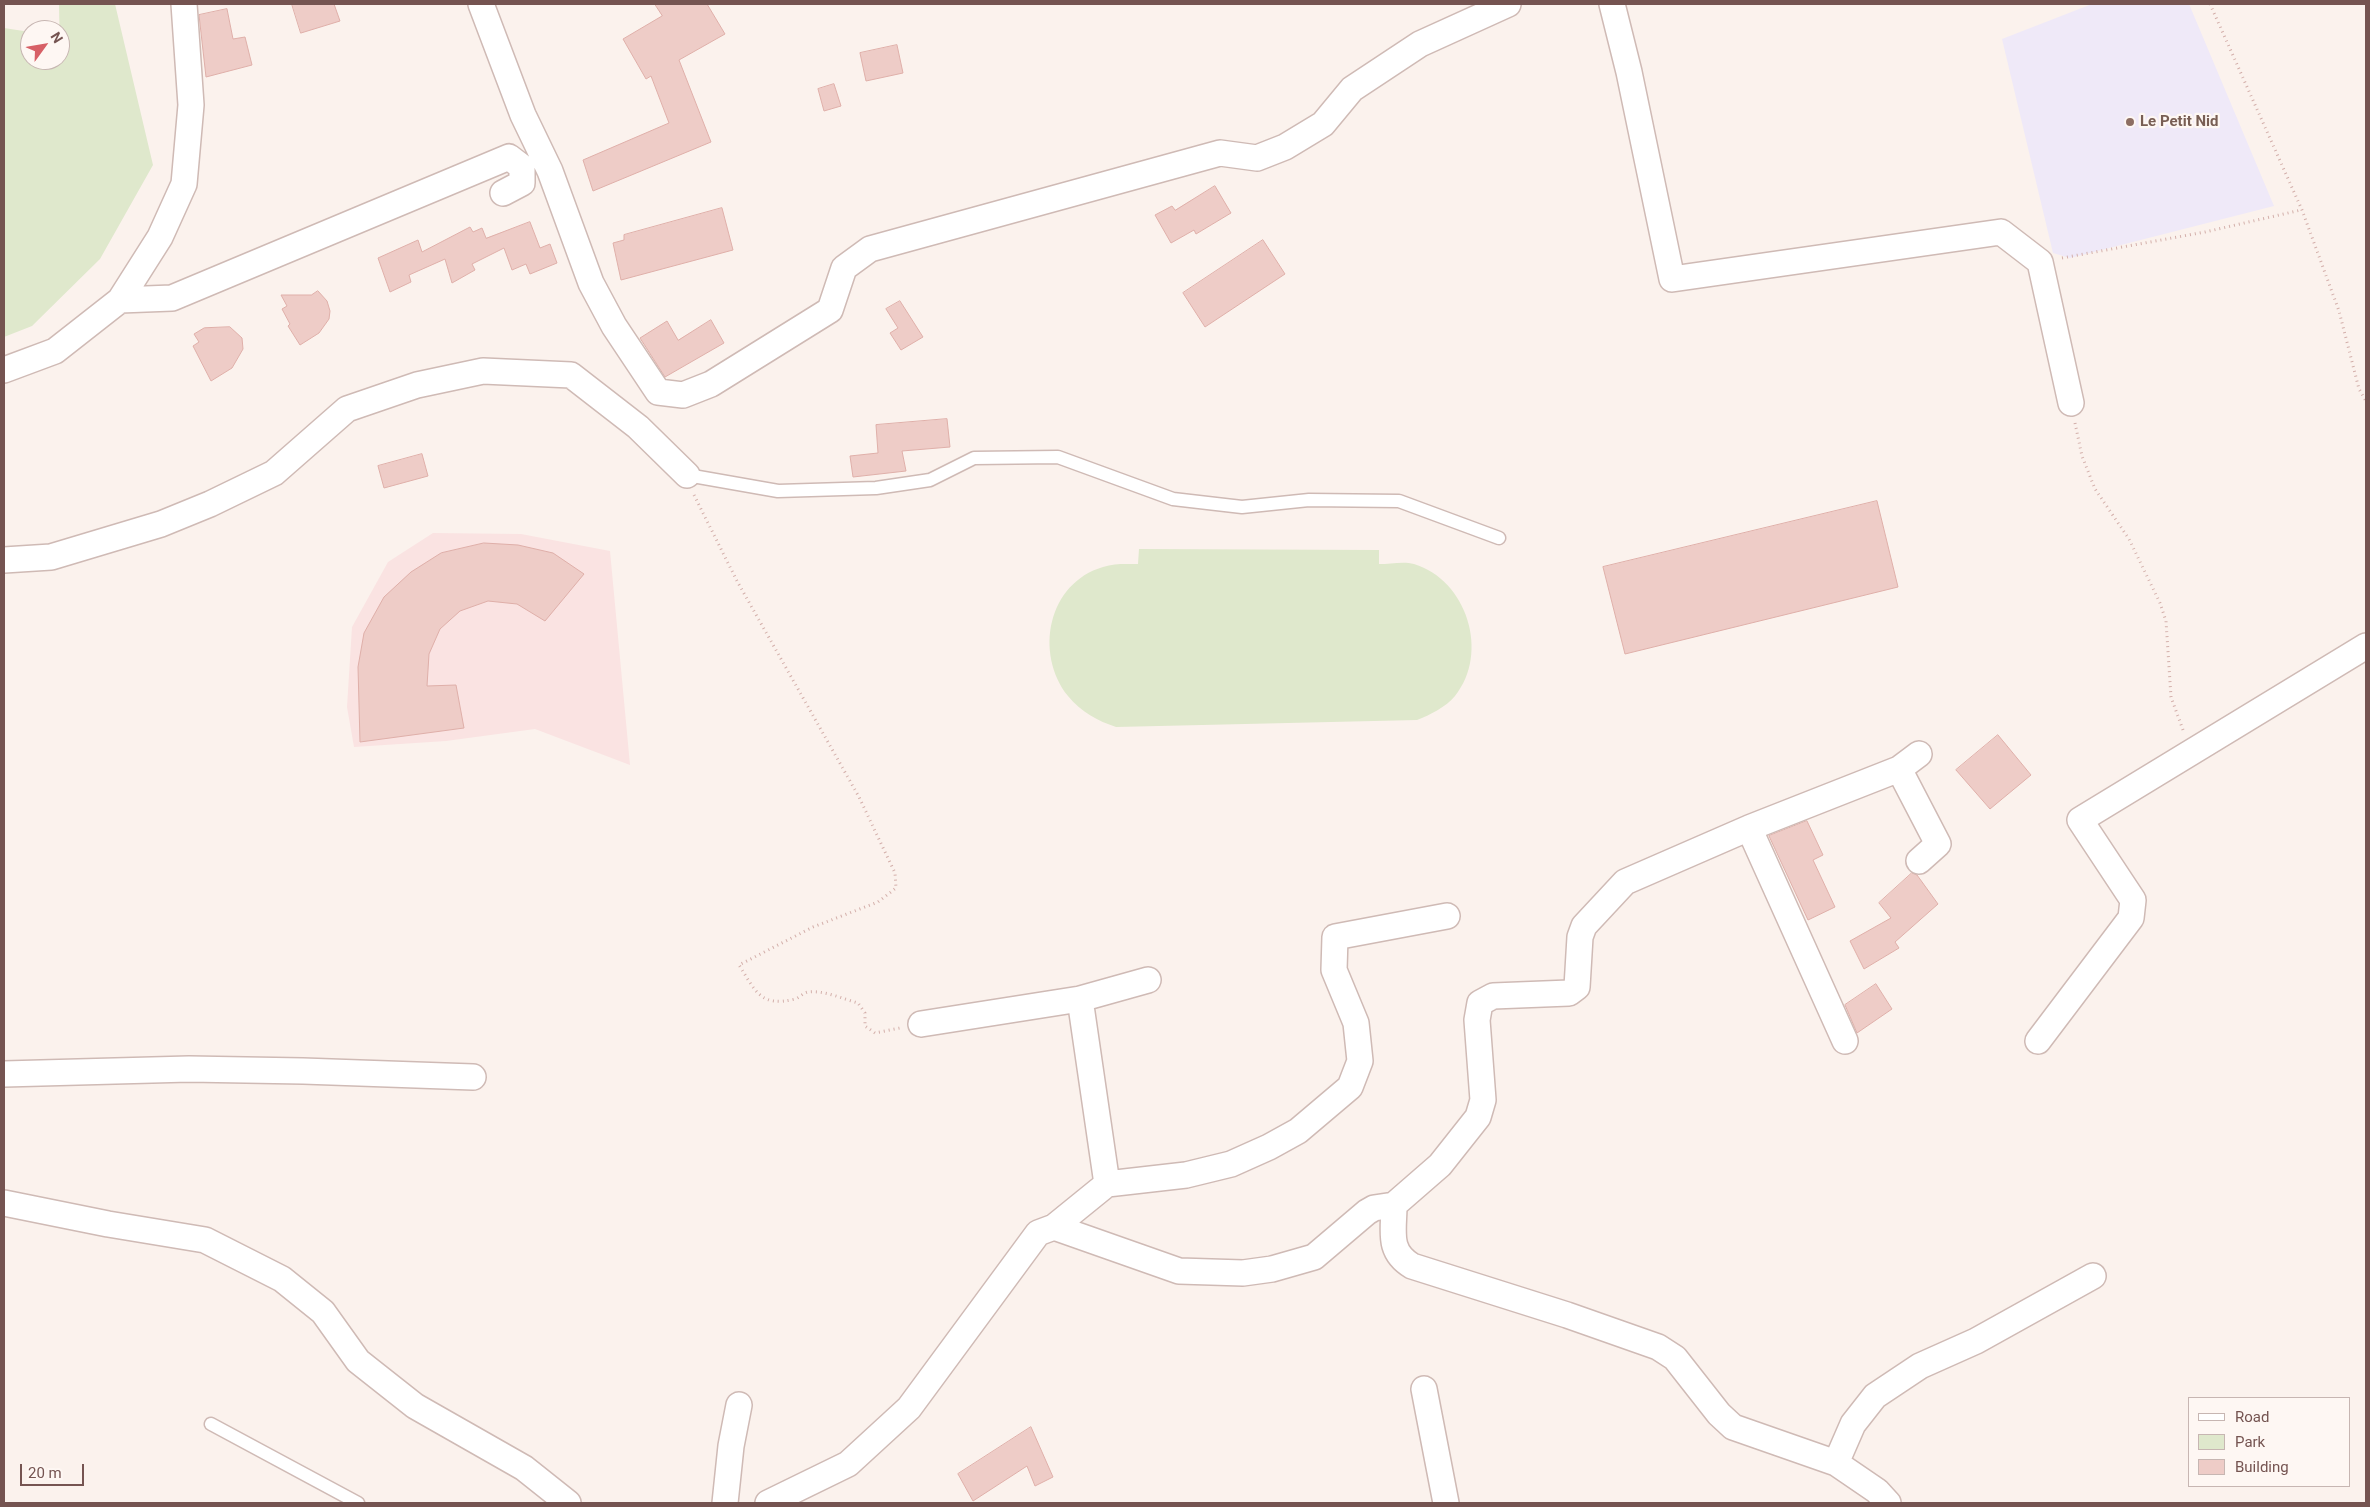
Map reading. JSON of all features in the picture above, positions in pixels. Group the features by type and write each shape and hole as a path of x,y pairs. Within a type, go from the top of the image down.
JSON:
{"street":[{"path":"4,370 55,351 120,300 160,237 184,184 191,105 184,4"},
{"path":"480,4 522,115 550,171 591,283 614,326 658,392 684,395 711,384 830,310 844,268 870,248 1220,153 1257,158 1285,147 1323,124 1352,89 1420,44 1508,4"},
{"path":"1612,4 1630,72 1672,279 2001,232 2040,262 2070,403"},
{"path":"120,300 172,298 509,156 522,167 522,183 503,193"},
{"path":"4,560 50,557 161,524 210,504 274,473 347,409 416,385 483,371 571,375 638,427 687,475"},
{"path":"2038,1041 2131,918 2133,900 2080,820 2366,646"},
{"path":"1054,1226 1179,1271 1243,1273 1272,1269 1314,1257 1367,1212 1394,1205 1440,1165 1478,1117 1483,1100 1477,1020 1480,1003 1493,996 1569,993 1577,987 1580,937 1584,926 1625,882 1749,828 1899,769 1919,754"},
{"path":"1899,769 1938,844 1919,861"},
{"path":"1749,828 1845,1041"},
{"path":"768,1503 848,1464 909,1408 1038,1233 1054,1226 1107,1184 1178,1176 1231,1164 1298,1131 1350,1087 1360,1061 1356,1023 1334,970 1335,937 1447,916"},
{"path":"921,1024 1080,999 1148,980"},
{"path":"1080,999 1107,1184"},
{"path":"4,1074 189,1070 303,1071 473,1077"},
{"path":"4,1203 108,1224 205,1240 282,1279 323,1312 358,1360 415,1406 524,1468 568,1503"},
{"path":"1394,1205 1394,1249 1400,1259 1412,1266 1658,1346 1675,1358 1719,1414 1733,1427 1836,1463 1878,1491 1888,1503"},
{"path":"1836,1463 1853,1424 1875,1396 1920,1366 1976,1341 2092,1276"},
{"path":"1424,1389 1446,1503"},
{"path":"725,1503 731,1446 739,1405"}],"lane":[{"path":"687,475 778,491 876,488 930,480 974,458 1058,457 1173,499 1242,507 1309,500 1399,501 1499,538"},
{"path":"211,1424 358,1503"}],"path":[{"path":"2210,4 2302,210 2339,311 2359,389 2366,402"},
{"path":"2040,262 2205,232 2302,210"},
{"path":"2070,403 2082,456 2095,490 2129,539 2160,603 2166,621 2171,697 2191,752"},
{"path":"697,504 737,581 859,797 895,873 896,888 878,902 813,927 739,965 759,996 770,1002 796,999 807,992 820,993 858,1002 865,1013 865,1026 875,1033 921,1024"}],"shaded area":[{"name":"Le Petit Nid","path":"2092,4 2189,4 2274,206 2070,258 2053,253 2002,39"},
{"path":"433,533 521,534 610,551 630,765 535,729 446,741 354,747 347,707 352,627 388,562"}],"green space":[{"path":"59,4 115,4 153,165 100,259 32,326 4,337 4,28 20,30 20,70 70,70 70,20 59,20"},
{"path":"1139,549 1379,550 1379,564 1414,564 1432,573 1448,585 1459,601 1468,620 1471,640 1471,659 1465,679 1455,696 1447,704 1417,720 1116,727 1109,725 1078,707 1057,679 1051,660 1052,621 1059,604 1070,588 1084,575 1107,566 1138,564"}],"building":[{"path":"292,4 334,4 340,21 301,33"},
{"path":"655,4 707,4 725,34 679,60 711,142 593,191 583,160 669,123 651,76 646,79 623,39 662,16"},
{"path":"227,9 233,39 245,37 252,65 206,77 199,15"},
{"path":"897,45 903,73 866,81 860,53"},
{"path":"834,84 841,106 824,111 818,89"},
{"path":"1215,186 1231,213 1196,234 1194,230 1171,243 1155,215 1172,206 1175,210"},
{"path":"722,208 733,250 621,280 613,243 624,240 624,235"},
{"path":"530,222 540,248 550,244 557,263 530,274 526,264 512,270 504,248 472,264 475,270 452,283 445,259 409,275 411,282 390,292 378,258 418,240 422,252 470,227 473,232 482,228 486,238"},
{"path":"1263,240 1285,274 1205,327 1183,293"},
{"path":"318,291 327,301 330,311 329,319 319,333 300,345 288,326 290,324 282,309 287,306 281,295 311,295"},
{"path":"900,301 923,337 901,350 890,333 898,328 886,309"},
{"path":"711,320 724,343 665,377 640,338 667,321 678,340"},
{"path":"230,327 242,338 243,349 232,368 211,381 193,346 199,342 194,334 204,328"},
{"path":"947,419 950,447 902,451 906,471 853,477 850,456 878,453 876,425"},
{"path":"422,454 428,476 384,488 378,466"},
{"path":"1877,501 1898,587 1625,654 1603,567"},
{"path":"484,543 518,545 553,553 584,574 545,621 517,604 488,601 460,611 440,629 429,654 427,686 456,685 464,728 360,742 358,667 364,633 384,597 411,572 441,553"},
{"path":"1998,735 2031,775 1990,809 1956,770"},
{"path":"1807,821 1823,855 1813,860 1835,907 1808,920 1769,836"},
{"path":"1912,873 1917,875 1938,904 1895,942 1899,948 1864,969 1850,941 1891,918 1879,903"},
{"path":"1876,984 1892,1009 1857,1033 1845,1005"},
{"path":"1031,1427 1053,1477 1035,1486 1027,1466 973,1501 958,1474"}],"place":[{"name":"Le Petit Nid","path":"2130,122"}]}
